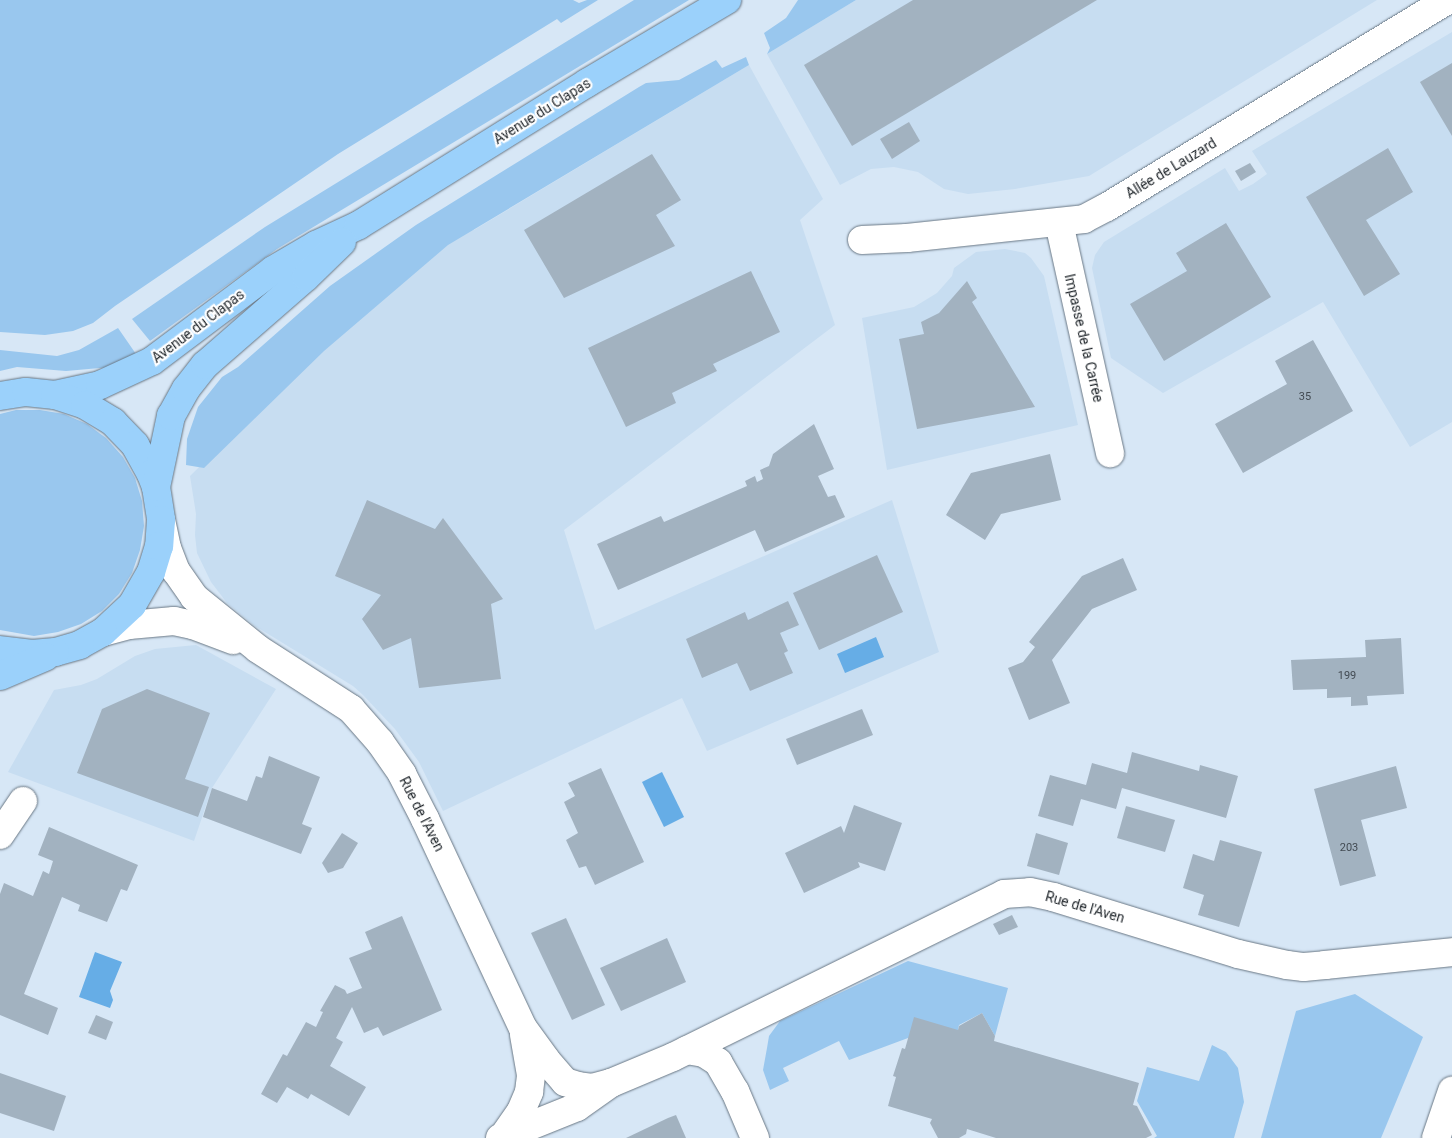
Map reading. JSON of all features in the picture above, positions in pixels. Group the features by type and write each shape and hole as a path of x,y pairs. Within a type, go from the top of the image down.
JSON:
{"main road":[{"name":"Avenue du Clapas","path":"55,395 100,386 152,361 274,270 316,245 359,226 531,118 727,0"},
{"name":"Avenue du Clapas","path":"156,487 171,416 191,383 205,365 306,277 359,226"},
{"path":"0,396 26,392 55,395 86,405 113,422 135,445 156,487 160,520 159,546 151,572 132,605 103,632 80,644 55,652 0,676"},
{"path":"0,650 32,654 55,652"}],"street":[{"name":"Allée de Lauzard","path":"862,240 1059,223 1084,219 1107,207 1448,0"},
{"name":"Impasse de la Carrée","path":"1059,223 1110,452"},
{"name":"Rue de l'Aven","path":"160,520 167,548 185,585 207,609 258,649 351,709 380,742 402,774 425,819 523,1028 565,1082 592,1088 688,1050 1004,894 1030,892 1053,896 1238,954 1304,967 1452,952"},
{"name":"Rue de l'Aven","path":"103,632 129,624 174,622 193,625 258,649"},
{"path":"0,835 23,801"},
{"name":"Rue de l'Aven","path":"502,1136 522,1111 528,1092 531,1075 523,1028"},
{"path":"688,1050 704,1053 718,1062 735,1091 755,1138"},
{"name":"Rue de l'Aven","path":"502,1136 577,1107 610,1082"},
{"path":"1436,1138 1452,1091"}],"shaded area":[{"path":"0,0 573,0 579,3 587,0 598,0 561,23 557,19 338,154 115,306 93,323 73,331 45,335 0,332"},
{"path":"634,0 689,0 277,249 150,341 132,319 265,227"},
{"path":"798,0 856,0 767,54 770,48 764,33 786,18"},
{"path":"856,0 1377,0 1089,176 1015,189 968,194 944,189 918,172 894,167 871,169 840,185 767,54"},
{"path":"1452,32 1452,422 1410,447 1323,302 1163,393 1111,358 1092,268 1095,255 1104,242 1225,168 1239,191 1253,184 1267,174 1252,151"},
{"path":"746,57 749,65 448,245 324,351 204,468 186,465 187,439 198,407 222,377 238,367 330,286 416,225 646,83 679,80 716,60 722,68"},
{"path":"749,65 823,199 800,220 835,325 564,530 595,630 892,500 939,652 707,751 682,698 443,811 419,762 395,729 363,695 353,686 255,626 227,603 211,582 197,553 195,535 196,514 190,476 356,312 470,217 474,230"},
{"path":"1005,249 1025,253 1044,276 1078,425 887,470 862,318 914,307 937,293 952,276 954,268 976,252"},
{"path":"118,328 136,354 111,367 66,371 17,367 0,371 0,350 57,356 79,350"},
{"path":"16,410 40,410 64,414 87,424 106,438 123,457 135,478 142,501 144,526 140,550 132,573 119,594 102,611 81,624 58,632 34,636 0,630 0,414"},
{"path":"876,637 884,657 845,673 837,654"},
{"path":"196,645 276,689 212,788 194,841 8,772 54,690 81,685 97,679 135,656 155,649"},
{"path":"662,772 684,817 664,827 642,782"},
{"path":"95,952 122,962 110,991 113,1000 110,1008 79,997"},
{"path":"908,961 1008,988 995,1036 982,1013 959,1025 958,1030 908,1038 849,1060 839,1041 783,1068 789,1081 770,1090 763,1070 769,1036 780,1021"},
{"path":"1355,994 1423,1037 1381,1138 1261,1138 1296,1011"},
{"path":"1212,1045 1226,1052 1238,1068 1244,1102 1234,1138 1154,1138 1157,1136 1137,1101 1147,1067 1199,1081"}],"building":[{"path":"913,0 1097,0 852,146 804,65"},
{"path":"1452,63 1452,136 1420,82"},
{"path":"909,122 920,141 892,159 880,139"},
{"path":"1388,148 1413,192 1366,220 1400,274 1364,296 1306,197"},
{"path":"652,154 681,200 656,215 675,246 564,298 524,230"},
{"path":"1250,163 1256,172 1241,181 1235,171"},
{"path":"1226,223 1271,297 1164,361 1130,304 1187,271 1176,253"},
{"path":"751,271 780,332 713,364 717,371 672,393 676,403 626,427 588,348"},
{"path":"967,281 977,298 972,302 1035,407 917,429 899,339 924,334 921,322 939,313"},
{"path":"1313,340 1353,411 1243,473 1215,424 1287,384 1275,361"},
{"path":"814,424 834,469 818,476 828,497 835,495 845,517 765,552 755,530 618,590 597,544 661,516 664,522 747,486 745,481 755,476 757,482 763,479 760,470 769,466 773,454"},
{"path":"1050,454 1061,500 1001,514 985,540 946,515 971,473"},
{"path":"367,500 435,529 443,518 503,599 491,604 501,679 419,688 411,638 383,650 362,619 381,595 335,576"},
{"path":"877,555 903,612 819,650 793,593"},
{"path":"1123,558 1137,590 1092,609 1052,660 1070,703 1029,720 1008,668 1023,662 1035,647 1029,642 1082,576"},
{"path":"788,601 799,625 780,633 788,651 784,653 793,673 750,691 737,663 702,678 686,639 745,612 748,620"},
{"path":"1401,638 1404,694 1367,696 1368,705 1351,706 1351,697 1327,698 1327,689 1293,690 1291,660 1366,657 1365,640"},
{"path":"147,689 210,713 185,779 209,787 198,817 77,773 102,709"},
{"path":"862,709 873,735 797,765 786,739"},
{"path":"1132,752 1199,771 1200,765 1238,776 1226,818 1122,788 1116,809 1081,799 1073,826 1038,816 1050,775 1086,785 1092,763 1127,773"},
{"path":"269,756 320,777 302,824 312,828 301,854 203,817 212,788 247,801 256,776 262,778"},
{"path":"1396,766 1407,808 1361,820 1376,876 1340,886 1314,789"},
{"path":"601,768 644,862 595,885 586,866 579,868 566,840 578,833 564,802 575,796 568,783"},
{"path":"854,805 902,823 885,871 858,862 860,867 804,893 785,853 841,826 844,833"},
{"path":"1126,806 1175,820 1165,852 1117,838"},
{"path":"49,827 138,865 127,891 121,889 107,922 78,911 80,905 62,897 24,994 58,1008 48,1035 0,1015 0,894 4,883 33,896 43,871 49,874 53,861 38,855"},
{"path":"342,833 358,843 343,868 328,873 322,863"},
{"path":"1036,833 1068,843 1059,875 1027,866"},
{"path":"1220,840 1262,852 1239,927 1198,915 1204,895 1183,888 1193,854 1214,861"},
{"path":"1012,915 1018,927 999,935 993,924"},
{"path":"402,916 442,1010 383,1036 378,1027 364,1033 352,1007 336,1038 343,1042 330,1066 366,1087 349,1116 311,1094 308,1099 287,1087 277,1103 261,1094 283,1054 287,1056 306,1022 316,1027 323,1012 320,1011 335,985 345,990 347,994 362,988 349,958 372,949 365,932"},
{"path":"566,918 605,1005 572,1020 531,933"},
{"path":"667,938 686,982 621,1011 600,968"},
{"path":"982,1013 995,1036 994,1041 1139,1083 1133,1105 1137,1106 1152,1135 1146,1138 996,1138 967,1129 966,1134 959,1138 938,1138 930,1123 932,1119 888,1106 896,1077 893,1076 902,1048 905,1049 914,1017 958,1030 959,1026"},
{"path":"96,1015 113,1022 106,1040 88,1033"},
{"path":"0,1073 66,1096 54,1131 0,1113"},
{"path":"676,1115 686,1138 626,1138 668,1118"}]}
